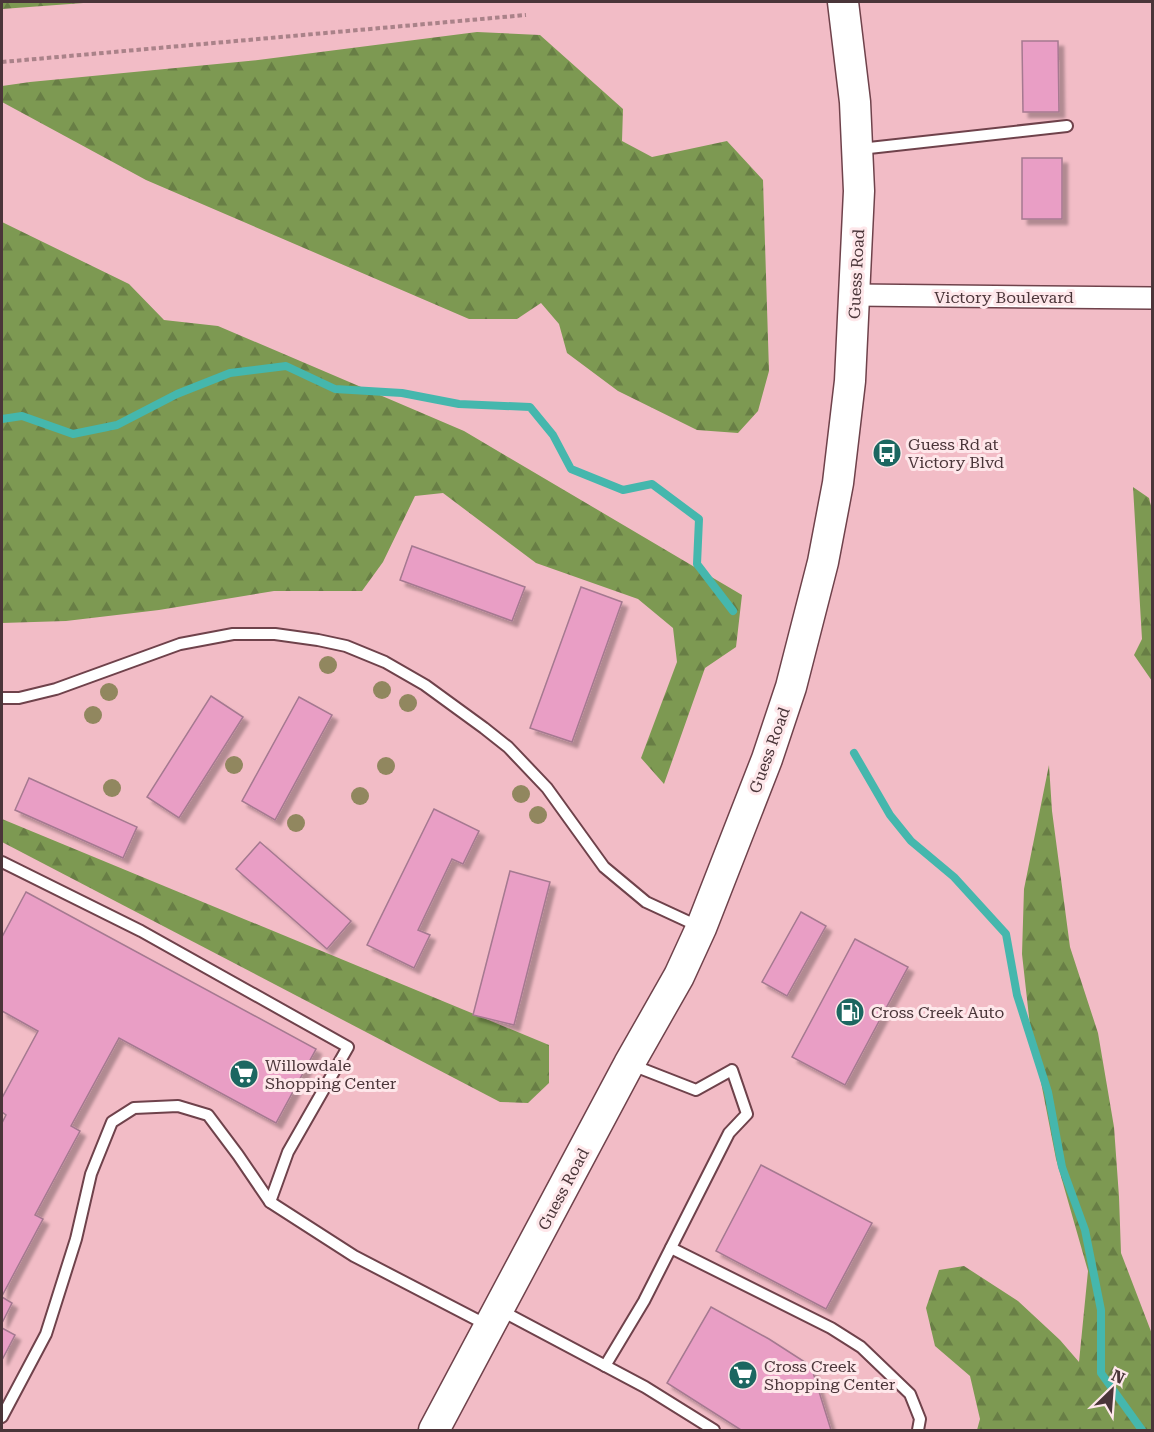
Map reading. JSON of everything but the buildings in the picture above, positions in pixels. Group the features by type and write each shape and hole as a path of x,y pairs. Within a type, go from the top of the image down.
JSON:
{"main road":[{"name":"Guess Road","path":"434,1431 629,1064 679,976 701,928 767,759 793,680 823,562 838,483 850,381 859,191 855,102 843,2"}],"street":[{"name":"Victory Boulevard","path":"855,295 1152,298"}],"lane":[{"path":"857,149 1067,126"},
{"path":"2,698 19,698 56,689 180,644 233,634 275,634 346,646 384,662 425,685 508,747 547,788 604,867 646,902 701,928"},
{"path":"2,862 141,931 348,1047 288,1152 270,1202"},
{"path":"605,1366 644,1301 729,1133 747,1114 732,1070 696,1090 629,1064"},
{"path":"2,1417 46,1334 76,1239 91,1174 112,1122 134,1108 178,1106 208,1115 270,1202 354,1256 605,1366 645,1387 714,1431"},
{"path":"671,1248 831,1328 861,1347 910,1394 920,1419 918,1431"}],"path":[{"path":"2,62 526,15"}],"green space":[{"path":"2,2 97,2 2,9"},
{"path":"477,32 540,35 623,109 622,141 652,157 727,141 763,180 769,371 758,411 738,433 697,430 618,391 567,353 559,324 541,303 517,319 469,319 146,180 2,102 2,86 258,60"},
{"path":"2,222 129,284 164,320 218,326 464,431 742,595 736,647 705,668 664,784 641,758 677,662 673,628 638,599 536,563 443,493 415,496 383,562 362,591 274,591 159,610 66,621 2,623"},
{"path":"1133,487 1149,498 1152,510 1152,681 1134,655 1142,639"},
{"path":"1049,765 1052,811 1070,947 1098,1033 1114,1127 1121,1253 1152,1334 1152,1430 977,1430 980,1419 970,1376 935,1346 926,1308 939,1270 964,1266 1018,1301 1060,1340 1079,1362 1088,1271 1056,1159 1030,1026 1022,954 1024,889"},
{"path":"2,819 549,1045 549,1083 528,1103 500,1102 2,842"}],"waterway":[{"path":"2,419 22,416 73,434 117,425 177,394 230,373 286,366 335,389 402,393 459,404 530,407 553,435 571,469 623,490 652,484 699,519 697,564 733,611"},
{"path":"854,753 890,815 911,841 954,877 1006,934 1017,995 1048,1092 1062,1167 1085,1230 1101,1310 1101,1373 1142,1430"}],"place":[{"name":"Guess Rd at Victory Blvd","path":"887,453"},
{"name":"Cross Creek Auto","path":"850,1012"},
{"name":"Willowdale Shopping Center","path":"244,1074"},
{"name":"Cross Creek Shopping Center","path":"743,1375"}]}
